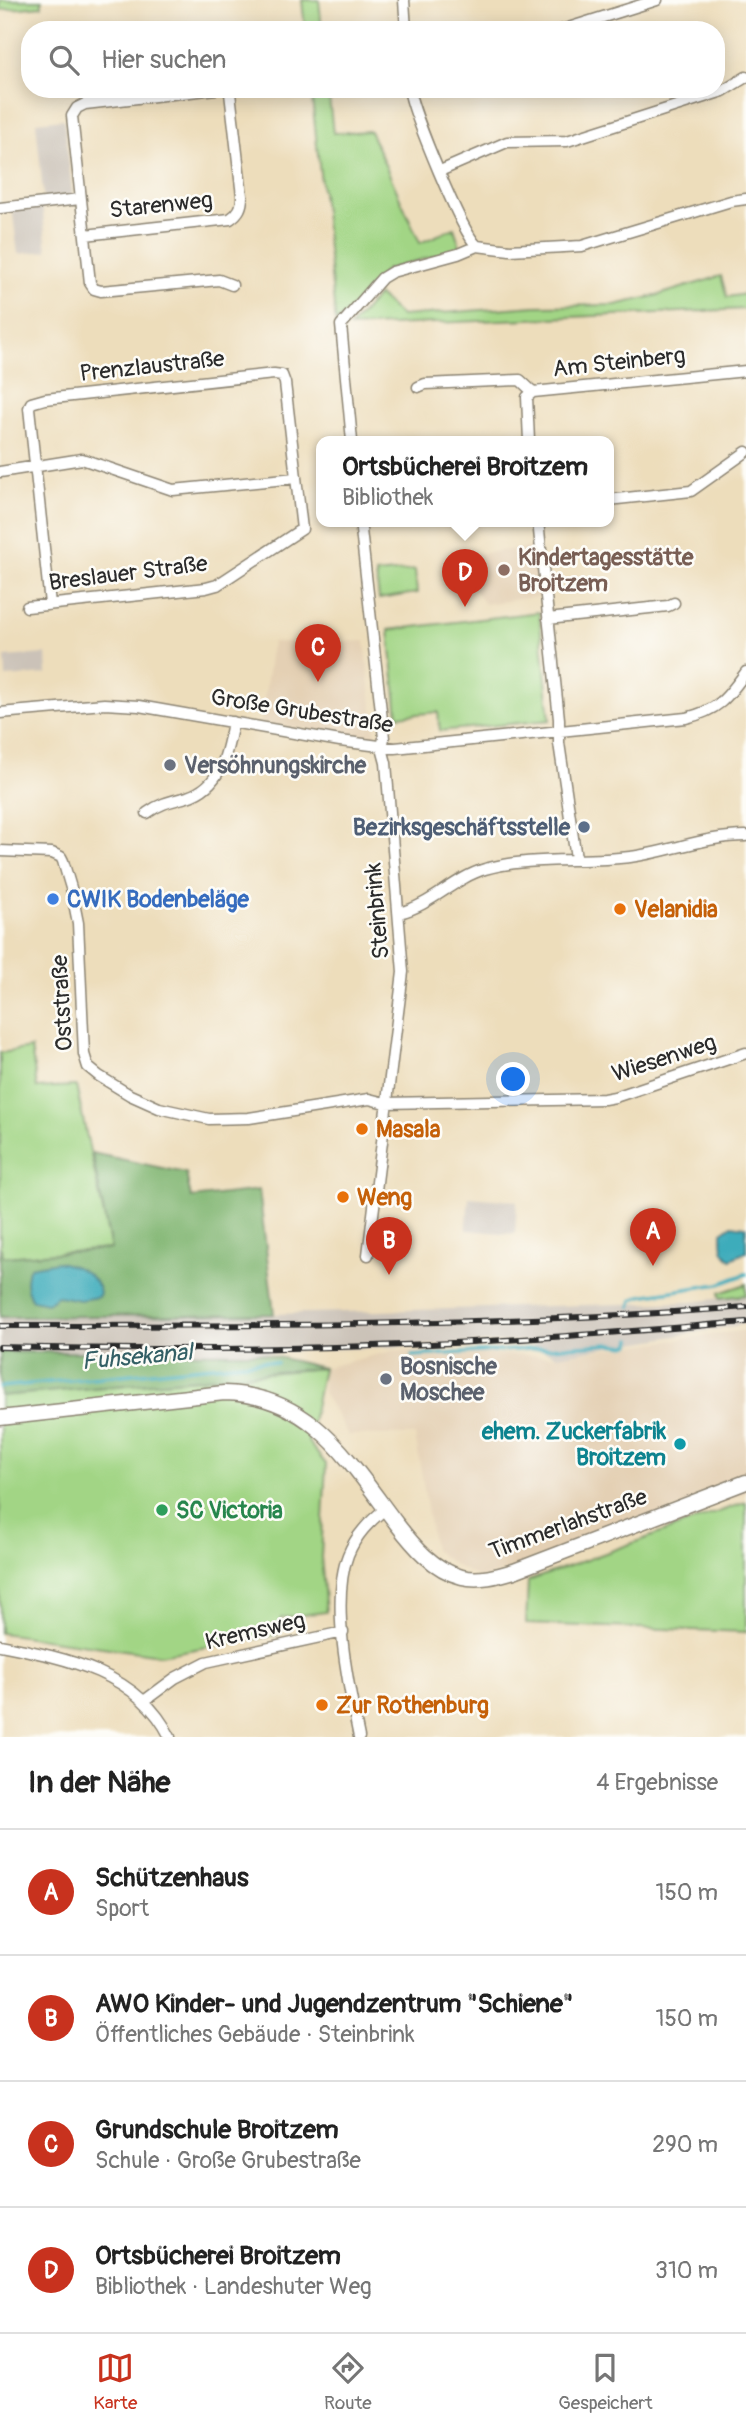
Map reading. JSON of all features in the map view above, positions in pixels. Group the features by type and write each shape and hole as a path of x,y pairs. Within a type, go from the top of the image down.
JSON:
{"main road":[{"name":"Timmerlahstraße","path":"0,1418 224,1393 255,1396 287,1407 314,1424 344,1454 415,1547 433,1563 461,1577 482,1578 514,1571 746,1482"}],"street":[{"path":"404,0 405,21"},
{"path":"590,21 657,0"},
{"path":"725,90 746,77"},
{"name":"Starenweg","path":"137,98 85,104 77,108 72,116 90,283 94,289 101,291 219,280 232,285"},
{"name":"Starenweg","path":"85,235 230,219 237,215 242,196 231,98"},
{"path":"412,98 416,114 465,229 477,246"},
{"path":"440,171 507,142 566,141 701,98"},
{"name":"Starenweg","path":"0,208 80,199"},
{"path":"352,436 341,325 382,278 392,272 477,246 510,250 582,246 712,206 746,199"},
{"name":"Am Steinberg","path":"418,387 425,384 520,380 533,393 746,371"},
{"name":"Prenzlaustraße","path":"35,467 29,408 31,403 46,399 274,374 282,375 285,383 296,478"},
{"path":"529,436 526,406 527,397 533,393"},
{"path":"614,499 691,491 746,452"},
{"path":"0,472 82,459 173,490 296,478"},
{"path":"35,467 50,604"},
{"name":"Breslauer Straße","path":"27,607 188,590 217,584 302,529 296,478"},
{"name":"Steinbrink","path":"361,527 384,738 382,748 386,763 399,913 402,990 385,1103 368,1255"},
{"path":"539,527 560,731 559,743 576,858"},
{"path":"548,619 668,606 674,603"},
{"name":"Große Grubestraße","path":"0,713 122,705 382,748 414,747 673,720 704,713 727,696 746,672"},
{"path":"147,813 159,805 204,789 216,779 228,751 233,722"},
{"path":"399,913 418,907 484,870 576,858 626,857 713,839 746,836"},
{"name":"Oststraße","path":"0,851 52,853 63,861 78,923 84,1054 88,1067 99,1076 159,1108 209,1119 249,1118 369,1099 385,1103"},
{"name":"Wiesenweg","path":"385,1103 615,1097 746,1053"},
{"path":"359,1737 343,1632 342,1589 348,1555 364,1527 385,1509"},
{"name":"Kremsweg","path":"144,1701 175,1678 206,1662 343,1632"},
{"path":"0,1645 71,1661 117,1680 144,1701 170,1737"}],"shaded area":[{"path":"64,119 73,200 44,203 36,122"},
{"path":"42,203 47,251 18,254 12,207"},
{"name":"Kindertagesstätte Broitzem","path":"536,547 542,596 484,604 471,585 467,555"},
{"path":"365,641 376,740 261,723 272,642"},
{"path":"46,654 47,674 6,677 5,657"},
{"path":"469,1197 517,1201 515,1234 466,1230"},
{"path":"746,1295 746,1324 558,1356 521,1341 261,1353 0,1352 0,1317 274,1314 692,1302"},
{"path":"746,1330 746,1492 733,1497 730,1489 482,1579 434,1550 415,1435 348,1435 323,1392 323,1368 395,1350 558,1356"}],"green space":[{"path":"0,0 42,0 42,6 0,10"},
{"path":"302,0 319,0 321,21 304,21"},
{"path":"312,98 329,98 333,133 370,131 420,243 454,228 460,246 455,250 386,270 336,324"},
{"path":"721,276 727,297 746,294 746,309 350,327 378,295 401,316 535,306 615,305"},
{"path":"415,570 417,593 379,599 376,574"},
{"path":"539,612 550,720 440,731 438,712 398,716 389,630"},
{"path":"31,1048 37,1088 76,1086 111,1249 4,1257 0,1247 0,1053"},
{"path":"92,1153 186,1173 191,1198 259,1190 274,1314 0,1317 0,1247 4,1257 111,1249"},
{"path":"746,1284 746,1295 720,1298 719,1293"},
{"path":"0,1352 261,1353 323,1368 0,1396"},
{"name":"SC Victoria","path":"323,1368 308,1442 326,1464 321,1557 326,1612 281,1618 278,1635 160,1655 0,1633 0,1396"},
{"path":"746,1502 746,1632 526,1624 528,1581"}],"water":[{"path":"732,1225 746,1227 746,1252 731,1259 724,1250 722,1232"},
{"path":"57,1262 71,1265 89,1275 100,1293 98,1297 80,1300 58,1296 47,1303 32,1300 26,1284 30,1267"}],"waterway":[{"name":"Fuhsekanal","path":"631,1307 633,1300 640,1296 719,1284 746,1274"},
{"name":"Fuhsekanal","path":"412,1356 612,1344 626,1346 631,1344 632,1339"},
{"name":"Fuhsekanal","path":"0,1387 264,1361 277,1363"}],"railway":[{"path":"0,1326 467,1321 746,1307"},
{"path":"0,1347 201,1349 403,1345 746,1322"}],"place":[{"name":"Kindertagesstätte Broitzem","path":"504,570"},
{"name":"Ortsbücherei Broitzem","path":"465,607"},
{"name":"Grundschule Broitzem","path":"318,682"},
{"name":"Versöhnungskirche","path":"170,765"},
{"name":"Bezirksgeschäftsstelle","path":"584,827"},
{"name":"CWIK Bodenbeläge","path":"53,899"},
{"name":"Velanidia","path":"620,909"},
{"name":"Masala","path":"362,1129"},
{"name":"Weng","path":"343,1197"},
{"name":"Schützenhaus","path":"653,1266"},
{"name":"AWO Kinder- und Jugendzentrum \"Schiene\"","path":"389,1275"},
{"name":"Bosnische Moschee","path":"386,1379"},
{"name":"ehem. Zuckerfabrik Broitzem","path":"680,1444"},
{"name":"SC Victoria","path":"162,1510"},
{"name":"Zur Rothenburg","path":"322,1705"}]}
